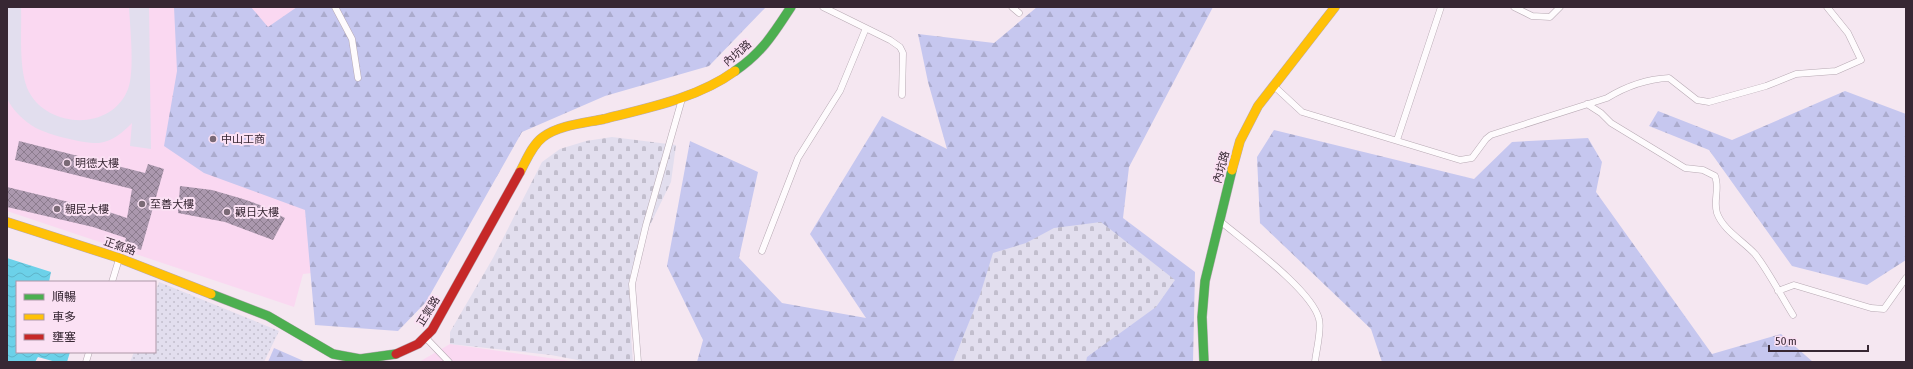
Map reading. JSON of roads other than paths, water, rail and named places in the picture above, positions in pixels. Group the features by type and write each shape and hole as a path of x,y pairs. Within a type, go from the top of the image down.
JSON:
{"street":[{"name":"內坑路","path":"682,98 724,80 752,59 773,35 791,7"},
{"name":"內坑路","path":"1204,362 1202,316 1206,281 1219,220 1240,141 1252,116 1335,7"},
{"name":"正氣路","path":"7,222 119,258 268,316 334,354 360,359 394,355 418,344 432,330 532,150 543,137 558,130 682,98"}],"lane":[{"path":"335,7 352,39 358,78"},
{"path":"823,7 890,40 900,47 903,53 902,95"},
{"path":"1012,7 1019,13"},
{"path":"1397,140 1441,7"},
{"path":"1514,7 1532,16 1550,17 1560,7"},
{"path":"1274,86 1302,112 1460,160 1466,160 1472,158 1486,139 1491,135 1607,98 1621,90 1657,78 1669,78 1697,100 1709,102 1766,86 1796,74 1836,71 1861,60 1848,33 1827,7"},
{"path":"762,251 798,158 840,91 866,28"},
{"path":"638,362 632,284 646,225 682,98"},
{"path":"1587,104 1601,113 1611,123 1685,168 1703,170 1715,176 1718,183 1716,203 1717,213 1723,223 1756,255 1780,291 1793,315"},
{"path":"1219,220 1296,285 1308,298 1316,310 1320,321 1315,362"},
{"path":"112,281 119,258"},
{"path":"1780,291 1794,284 1871,308 1884,309 1906,278"},
{"path":"425,337 449,362"}],"water":[{"path":"7,258 51,272 49,281 16,281 16,353 70,353 67,362 56,362 38,357 35,362 7,362"}],"place":[{"name":"中山工商","path":"213,139"},
{"name":"明德大樓","path":"67,163"},
{"name":"至善大樓","path":"142,204"},
{"name":"親民大樓","path":"57,209"},
{"name":"觀日大樓","path":"227,212"}]}
